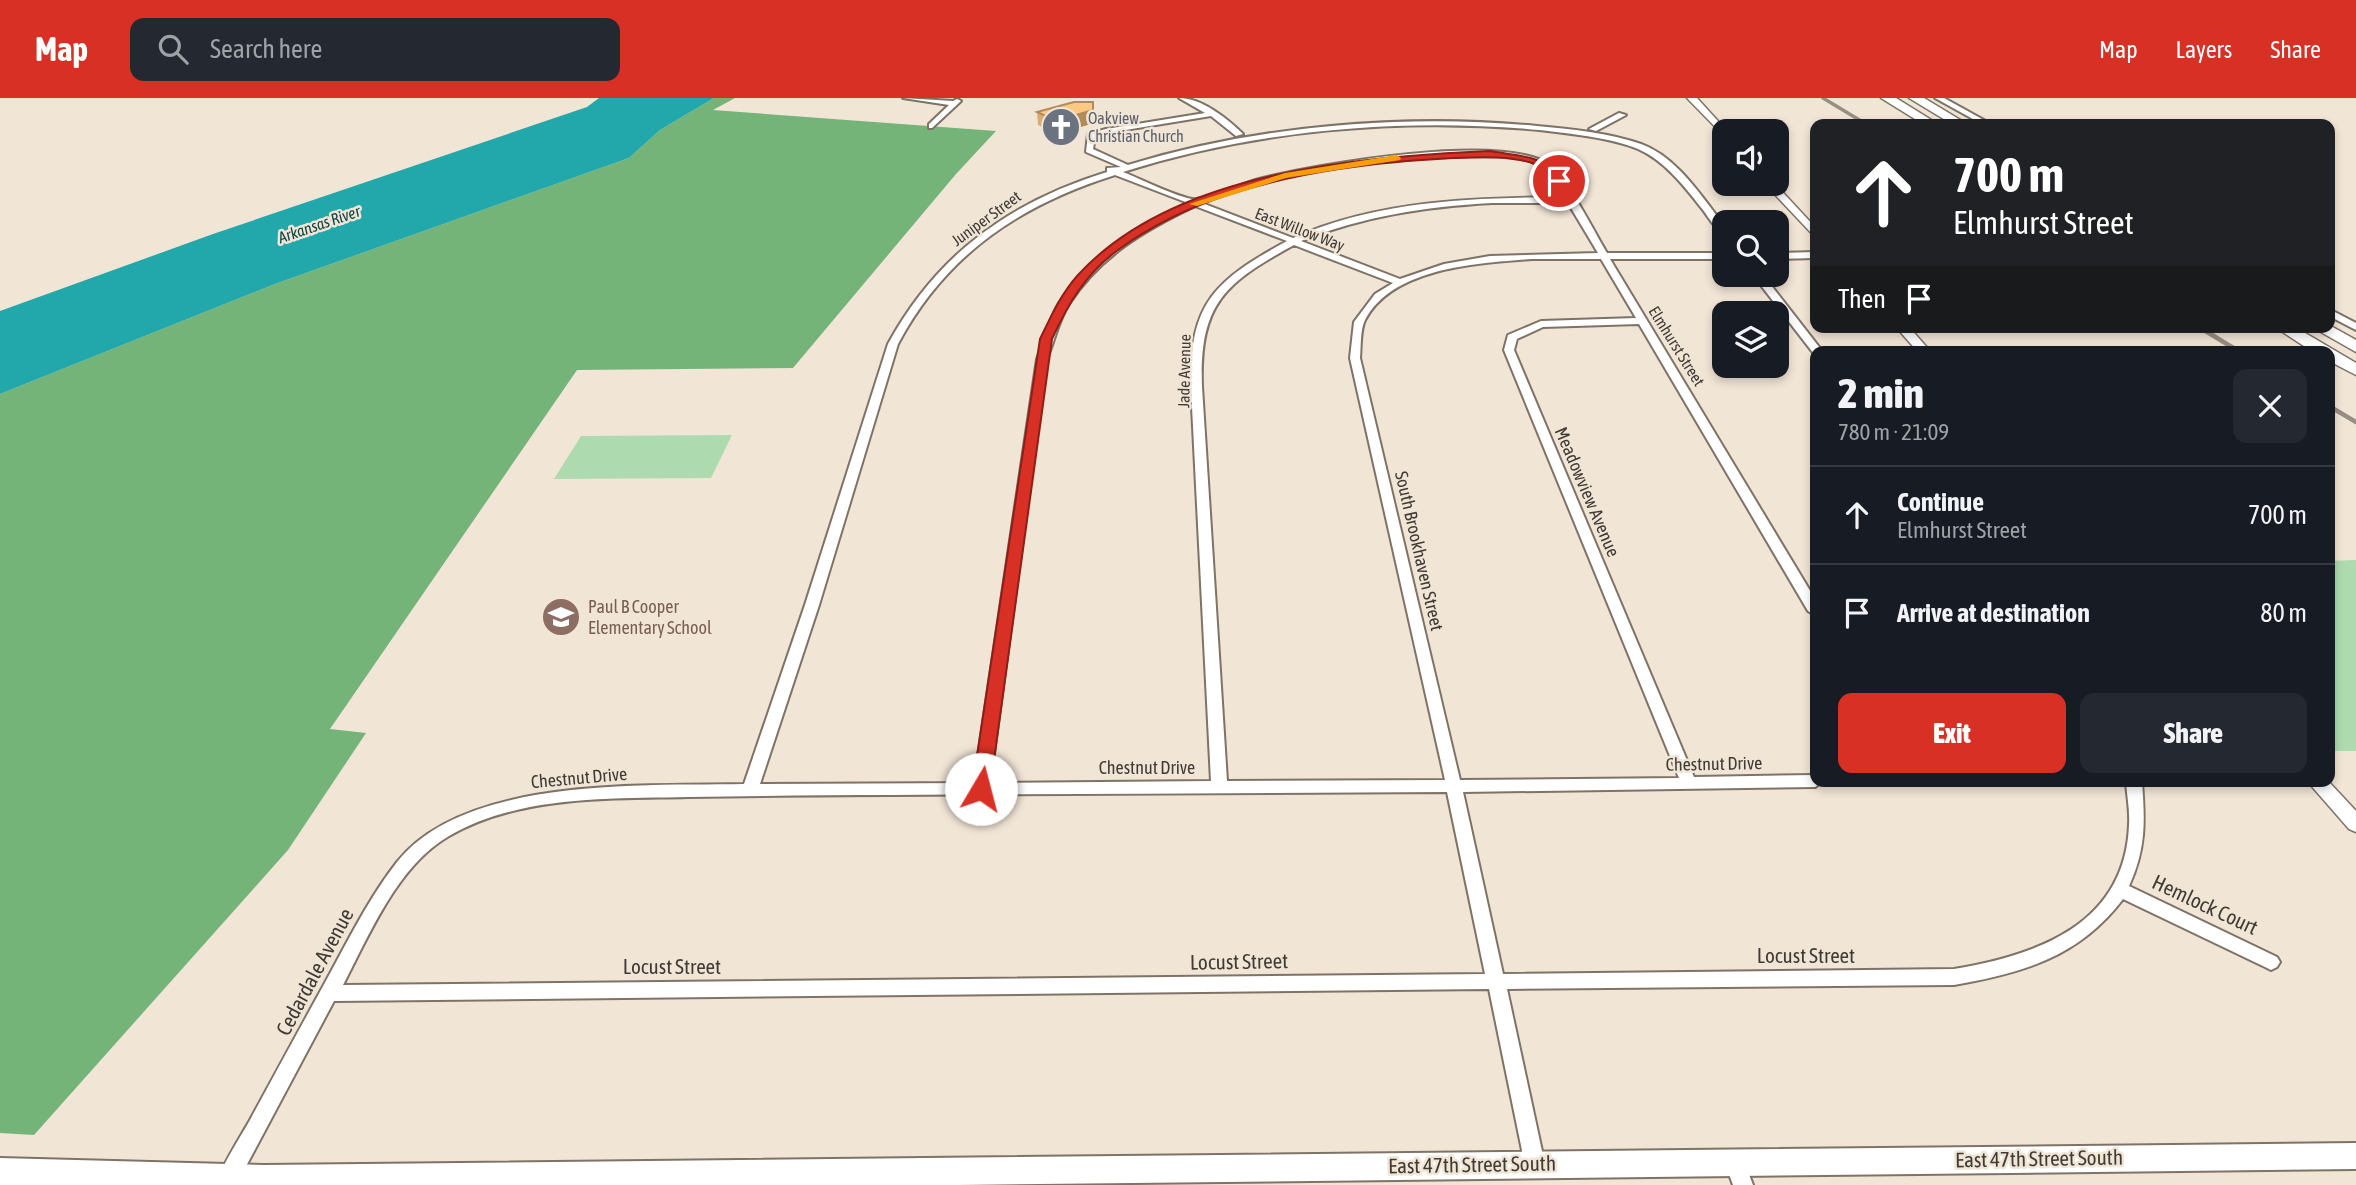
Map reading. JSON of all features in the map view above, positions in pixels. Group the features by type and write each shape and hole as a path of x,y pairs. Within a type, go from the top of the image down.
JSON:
{"main road":[{"path":"1887,98 1923,119"},
{"path":"1915,98 1952,119"},
{"path":"2293,333 2315,346"},
{"path":"2331,333 2356,347"},
{"path":"2335,358 2356,370"},
{"name":"East 47th Street South","path":"0,1172 227,1181 987,1178 1535,1165 1739,1174 2356,1156"}],"street":[{"path":"907,98 958,100"},
{"path":"1183,98 1213,114 1239,134"},
{"path":"1692,98 1712,120"},
{"path":"1939,98 1978,119"},
{"path":"932,126 958,100"},
{"name":"Juniper Street","path":"750,790 899,332 942,274 976,241 1040,200 1110,170 1239,134 1334,120 1454,113 1535,118 1593,129 1630,142 1664,161 1677,172 1712,216"},
{"path":"1124,166 1089,150 1091,136 1106,131 1213,114"},
{"path":"1593,129 1622,116"},
{"name":"Elmhurst Street","path":"1195,203 1262,181 1394,158 1472,154 1505,155 1539,162 1552,171 1571,200 1810,603"},
{"name":"East Willow Way","path":"1110,170 1402,283"},
{"path":"1781,196 1810,228"},
{"name":"Jade Avenue","path":"1219,787 1203,534 1197,346 1202,323 1222,290 1250,266 1293,242 1346,221 1419,206 1481,201 1571,200"},
{"path":"981,789 1048,332 1069,293 1097,262 1152,223 1195,203"},
{"path":"1789,256 1810,255"},
{"name":"South Brookhaven Street","path":"1535,1165 1498,983 1354,348 1360,321 1377,298 1420,274 1462,261 1516,256 1712,256"},
{"path":"1767,287 1813,346"},
{"path":"2335,315 2356,327"},
{"name":"Meadowview Avenue","path":"1642,321 1541,324 1512,337 1509,350 1689,784"},
{"path":"1908,333 1919,346"},
{"name":"Chestnut Drive","path":"482,815 523,802 558,796 750,790 1810,781"},
{"name":"Locust Street","path":"331,993 1498,983 1976,975 2024,963 2064,945 2096,919 2120,890 2135,856 2138,802 2135,787"},
{"path":"2323,787 2356,824"},
{"name":"Cedardale Avenue","path":"227,1181 384,892 404,865 430,840 482,815"},
{"name":"Hemlock Court","path":"2120,890 2272,962"}],"green space":[{"path":"714,98 735,98 713,110 996,131 956,174 793,368 577,370 330,729 366,733 288,850 34,1135 0,1133 0,394 275,284 629,158 660,130"},
{"path":"732,435 711,478 554,479 581,436"},
{"path":"2356,560 2356,751 2335,751 2335,561"}],"water":[{"name":"Arkansas River","path":"599,98 714,98 660,130 629,158 275,284 0,394 0,311 213,234 587,107"}],"building":[{"path":"1074,102 1093,102 1093,110 1056,121 1037,112"}],"railway":[{"path":"1823,98 1858,119"},
{"path":"2209,333 2230,346"},
{"path":"2335,410 2356,422"}],"slow traffic":[{"path":"1194,204 1262,181 1339,165 1397,158"}],"place":[{"name":"Oakview Christian Church","path":"1061,127"},
{"name":"Paul B Cooper Elementary School","path":"561,617"}],"route":[{"path":"981,789 1042,359 1053,319 1082,277 1113,248 1172,213 1262,181 1311,170 1394,158 1490,154 1539,162 1552,171 1559,181"}]}
